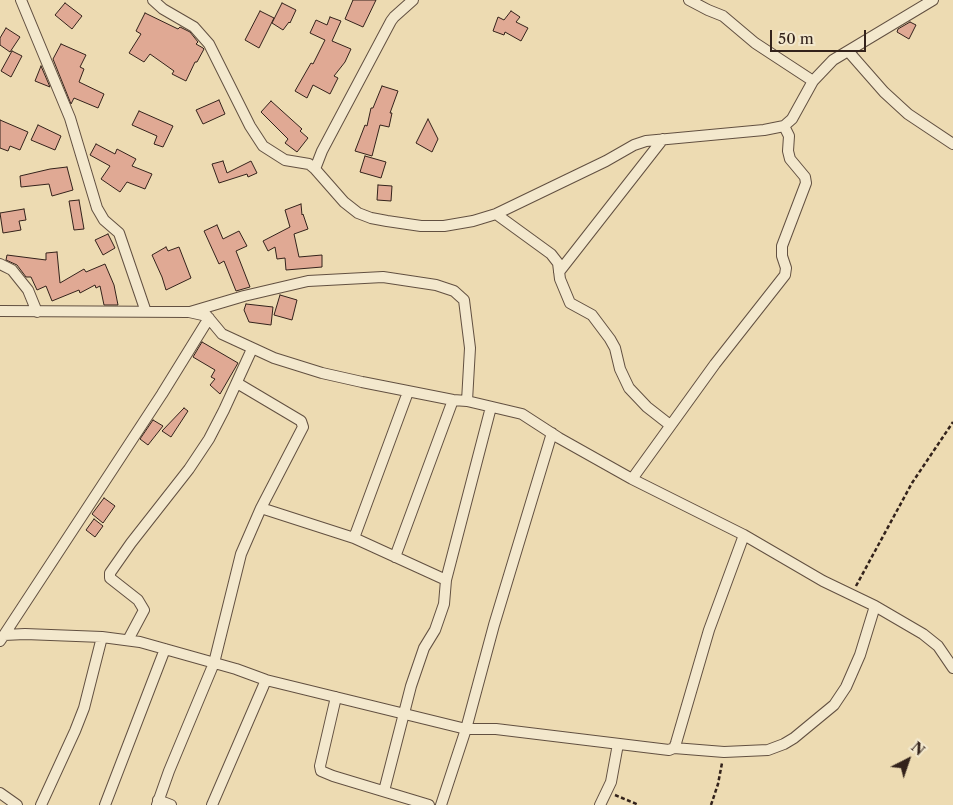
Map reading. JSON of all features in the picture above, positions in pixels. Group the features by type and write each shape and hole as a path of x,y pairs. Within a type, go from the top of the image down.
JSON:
{"street":[{"path":"21,0 70,118 97,208 104,220 119,232 146,312"},
{"path":"153,0 194,27 209,44 250,126 263,146 285,160 309,164 316,169 344,202 358,213 371,218 421,226 444,226 473,221 496,214 646,140 764,130 784,126 792,119 813,81 832,60 932,0"},
{"path":"316,169 322,151 394,16 413,0"},
{"path":"689,0 723,16 755,43 813,81"},
{"path":"848,51 884,92 908,114 953,144"},
{"path":"632,479 715,364 785,275 786,268 782,256 782,246 806,183 805,177 790,159 788,151 789,136 784,126"},
{"path":"559,272 663,139"},
{"path":"496,214 551,254 558,263 565,293 570,303 592,315 610,339 629,388 647,408 670,425"},
{"path":"0,264 12,270 28,290 37,312"},
{"path":"189,312 244,296 308,281 383,277 436,285 454,291 464,300 470,348 467,401"},
{"path":"0,311 189,312 207,316 222,334 252,349 322,373 408,392 467,401 522,414 632,479 744,535 775,554 875,606 923,634 938,646 953,668"},
{"path":"2,638 162,394 209,318"},
{"path":"128,640 144,610 138,600 110,578 110,573 189,469 208,439 252,349"},
{"path":"170,805 158,803 169,771 214,663 241,554 261,508 303,427 300,421 237,383"},
{"path":"354,538 408,392"},
{"path":"395,557 453,400"},
{"path":"384,791 424,648 435,630 444,604 446,580 491,407"},
{"path":"440,805 466,729 494,625 552,433"},
{"path":"261,508 354,538 446,580"},
{"path":"674,748 709,630 744,535"},
{"path":"2,638 25,634 128,640 214,663 266,680 466,729 496,730 669,750 674,748 724,752 768,750 784,744 804,731 834,705 854,671 875,606"},
{"path":"41,805 84,708 102,637"},
{"path":"105,805 165,649"},
{"path":"212,805 266,680"},
{"path":"336,697 320,766 321,770 333,776 429,805"},
{"path":"600,805 607,793 618,744"},
{"path":"0,794 17,805"}],"path":[{"path":"852,595 912,483 953,422"},
{"path":"711,805 718,784 724,752"},
{"path":"607,793 639,805"}],"building":[{"path":"353,0 376,0 363,27 345,19"},
{"path":"65,3 82,16 72,29 55,15"},
{"path":"282,3 296,10 290,23 283,30 272,23"},
{"path":"260,11 274,18 259,48 245,40"},
{"path":"511,11 520,17 516,22 528,28 521,41 505,32 504,35 493,31 498,17 504,20"},
{"path":"145,13 178,29 180,27 190,32 198,42 196,44 204,49 186,81 172,74 174,71 150,54 144,62 129,53 141,34 136,31"},
{"path":"330,17 341,21 332,41 351,49 345,62 334,76 338,78 330,94 313,85 307,98 295,91 311,63 313,64 325,40 310,33 316,20 327,25"},
{"path":"910,22 916,25 909,39 897,32 898,29"},
{"path":"6,28 20,37 10,52 0,45 0,38"},
{"path":"61,44 86,55 80,67 84,69 79,82 104,94 98,108 74,98 71,104 53,59"},
{"path":"12,51 22,56 11,77 1,71"},
{"path":"41,66 50,87 35,81"},
{"path":"382,86 398,91 390,113 392,113 389,127 380,125 372,156 355,151 365,125 367,126 371,108 373,108"},
{"path":"219,100 225,114 203,124 196,110"},
{"path":"271,101 302,129 300,131 308,138 297,152 285,143 288,139 261,112"},
{"path":"139,111 173,126 163,147 154,144 157,136 132,125"},
{"path":"428,119 438,139 432,152 416,143"},
{"path":"0,120 28,132 20,150 10,146 8,151 0,148"},
{"path":"38,125 61,136 55,150 31,140"},
{"path":"96,144 115,154 117,149 136,159 132,166 152,174 145,189 127,182 120,192 101,179 110,166 90,155"},
{"path":"365,156 386,162 381,178 360,172"},
{"path":"223,161 227,173 251,161 257,173 248,177 247,174 219,183 212,164"},
{"path":"67,167 73,190 52,196 49,184 21,187 20,176"},
{"path":"378,185 392,186 391,201 377,200"},
{"path":"79,200 84,229 74,230 69,201"},
{"path":"301,204 302,215 308,229 294,234 299,257 322,255 322,267 286,270 285,258 277,259 275,247 268,251 263,241 290,227 285,210"},
{"path":"24,209 26,220 19,221 21,230 3,233 0,213"},
{"path":"217,225 223,239 239,231 247,246 236,251 250,287 236,291 224,261 219,264 204,231"},
{"path":"108,234 115,248 103,255 95,240"},
{"path":"166,247 168,251 179,247 191,278 166,290 152,255"},
{"path":"57,252 60,283 84,269 86,272 105,264 114,285 118,305 104,305 100,286 96,288 95,285 80,293 79,290 52,301 46,286 37,290 31,277 26,277 17,265 6,260 7,255 46,260 46,253"},
{"path":"280,295 297,300 292,320 274,315"},
{"path":"246,304 273,307 271,325 249,322 244,310"},
{"path":"202,342 238,363 220,394 210,385 215,379 211,377 215,370 193,357"},
{"path":"184,408 188,411 171,437 162,431"},
{"path":"153,420 163,426 148,445 140,439"},
{"path":"104,498 115,506 103,523 92,514"},
{"path":"94,519 103,526 95,537 86,530"}]}
